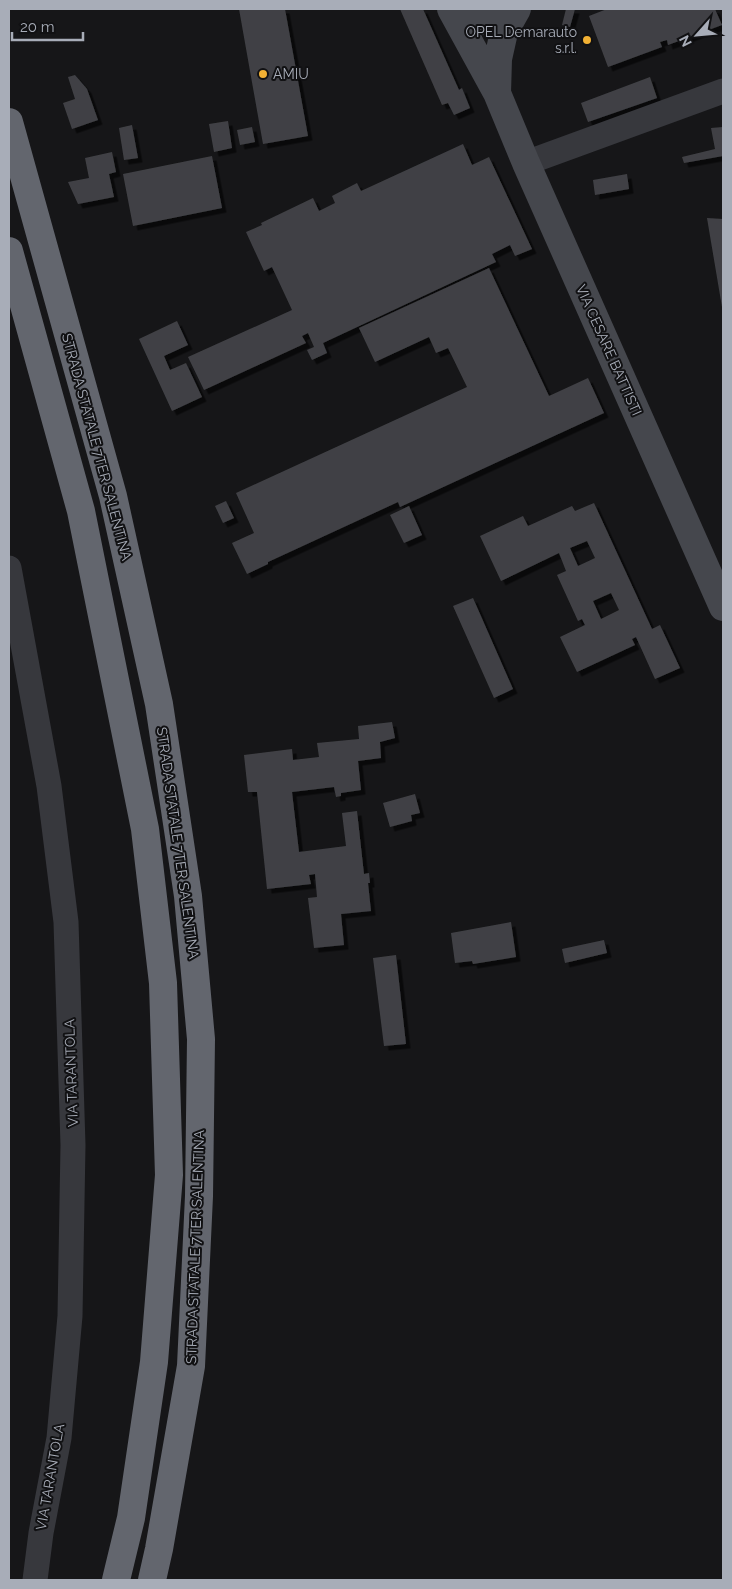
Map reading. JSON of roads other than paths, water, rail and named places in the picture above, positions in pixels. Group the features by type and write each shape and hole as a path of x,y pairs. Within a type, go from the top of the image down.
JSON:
{"highway":[{"name":"STRADA STATALE 7TER SALENTINA","path":"9,122 113,496 159,704 188,896 201,1039 199,1196 191,1366 152,1580"},
{"name":"STRADA STATALE 7TER SALENTINA","path":"9,251 81,511 145,828 163,983 169,1176 154,1362 131,1518 116,1580"}],"main road":[{"name":"VIA CESARE BATTISTI","path":"452,9 469,18 482,21 496,20 516,9"},
{"name":"VIA CESARE BATTISTI","path":"452,9 497,93 526,163 723,607"},
{"name":"VIA CESARE BATTISTI","path":"497,93 498,58 504,32 516,9"}],"street":[{"path":"526,163 723,91"},
{"name":"VIA TARANTOLA","path":"9,568 49,786 66,922 73,1145 70,1316 59,1438 34,1580"}],"place":[{"name":"OPEL Demarauto s.r.l.","path":"587,40"},
{"name":"AMIU","path":"263,74"}]}
